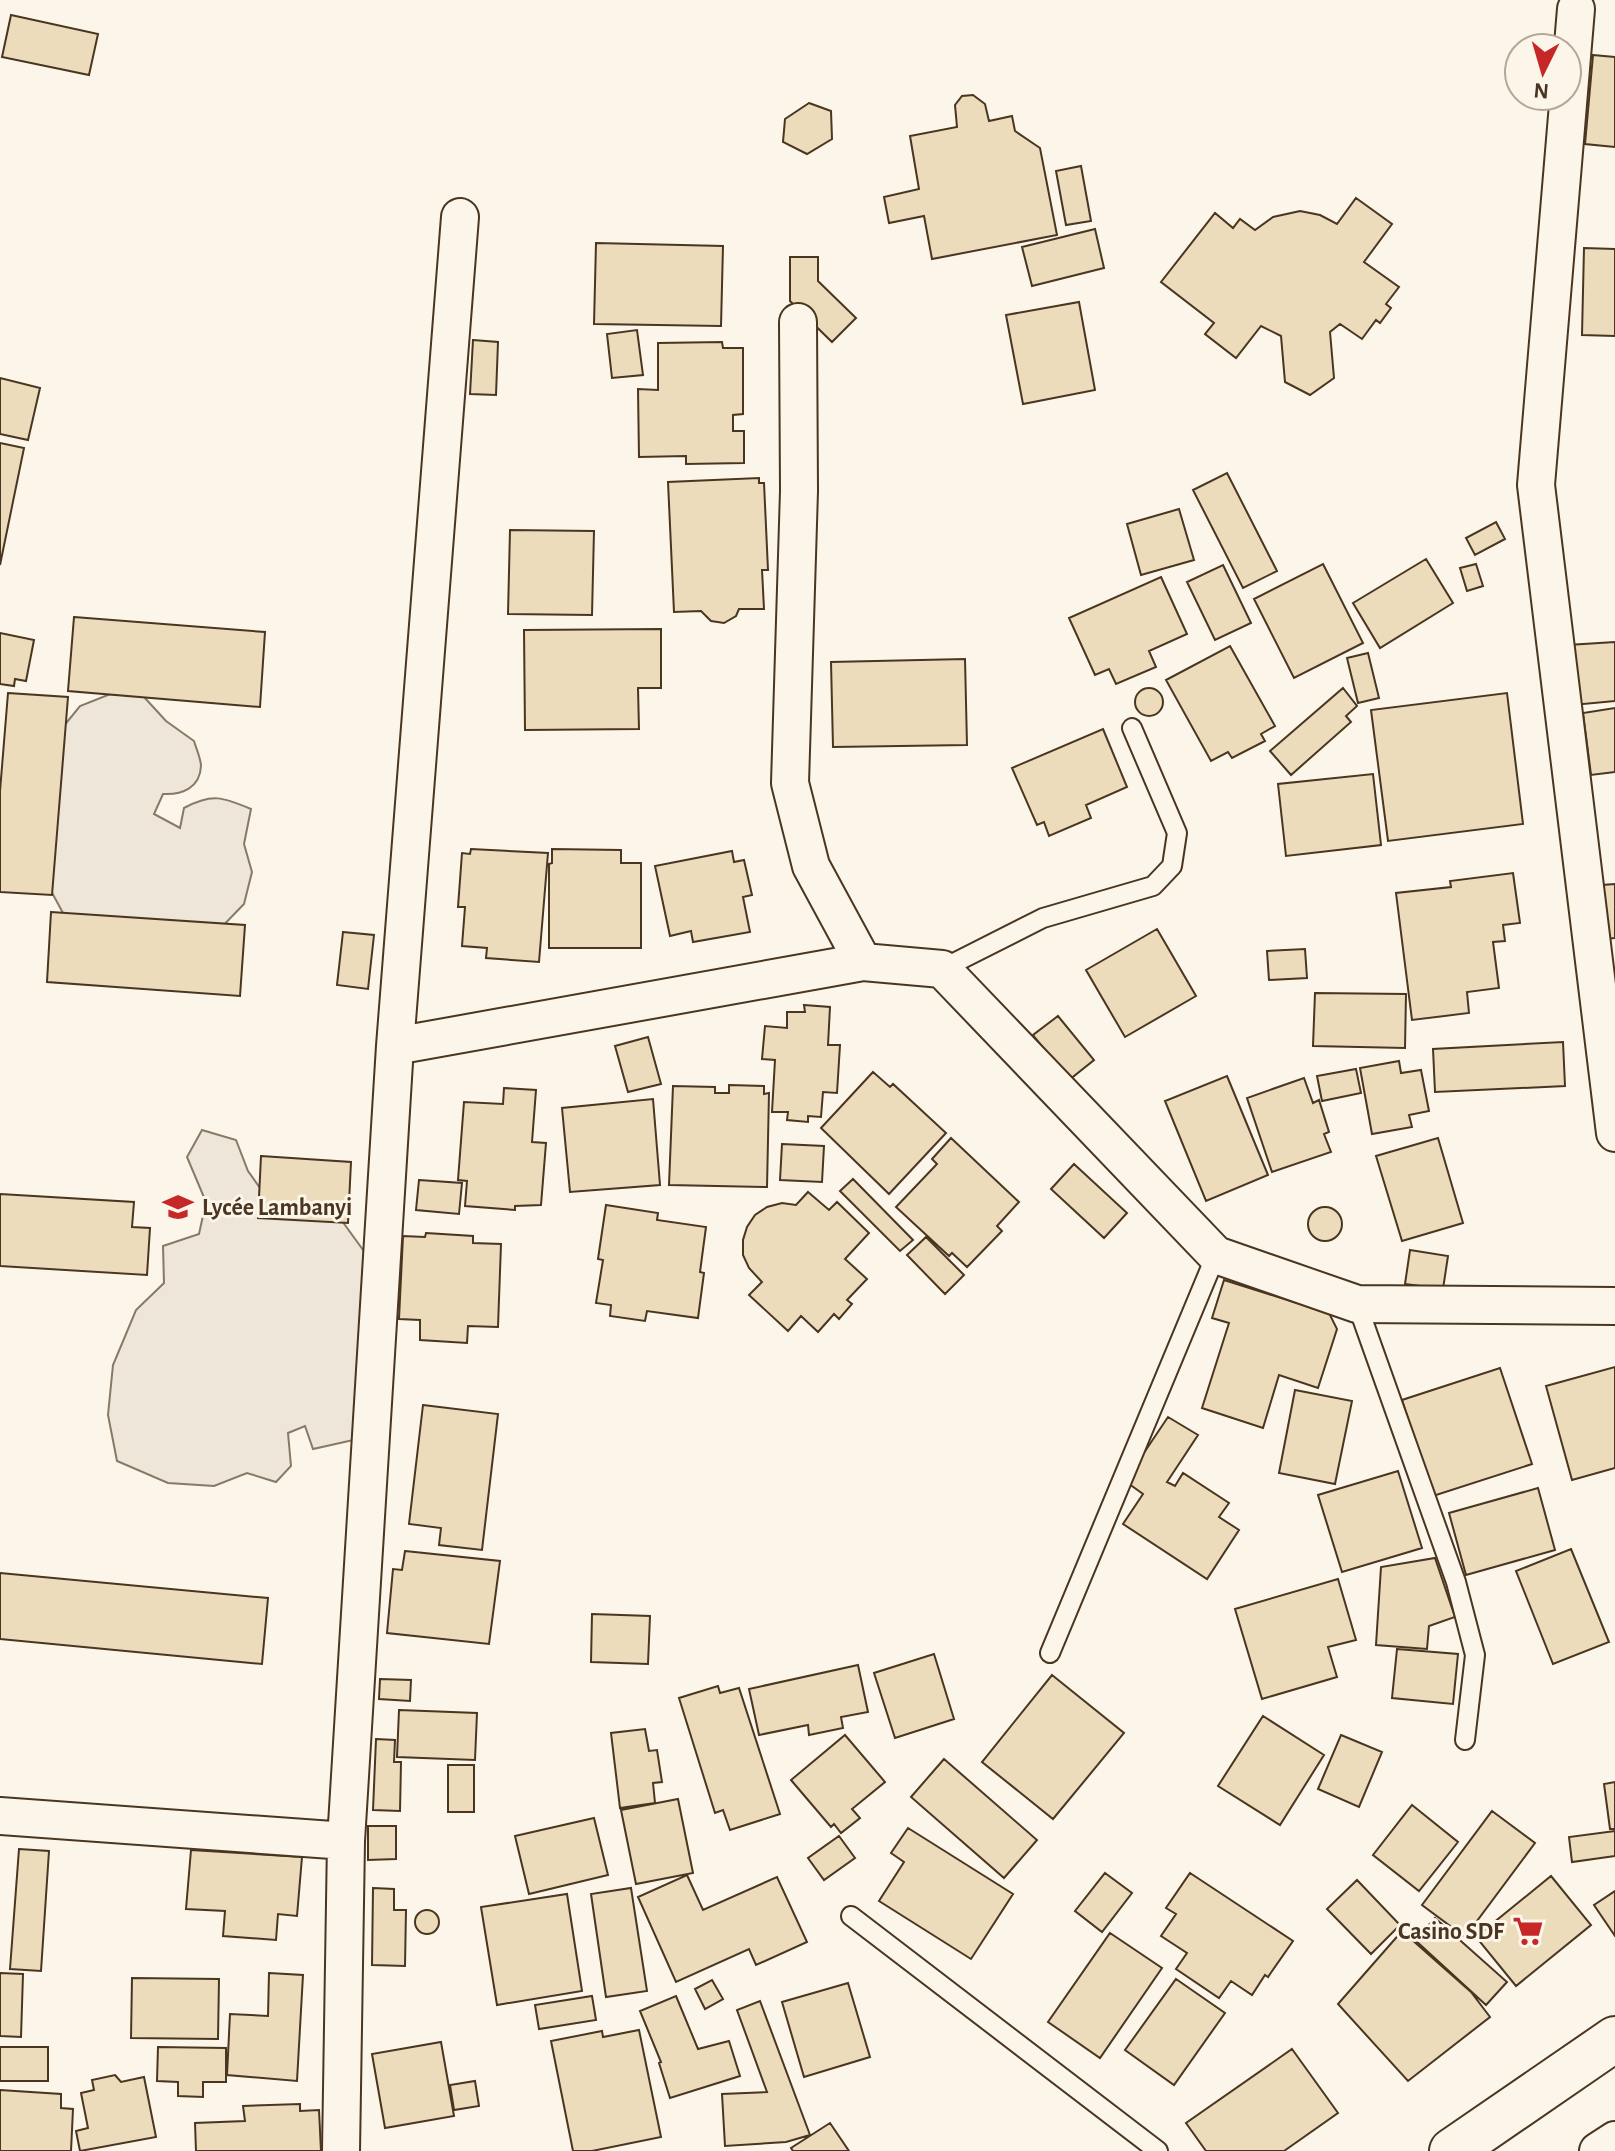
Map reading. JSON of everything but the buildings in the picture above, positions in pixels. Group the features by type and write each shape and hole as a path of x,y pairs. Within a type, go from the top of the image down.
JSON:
{"main road":[{"path":"1452,2151 1615,2039"}],"street":[{"path":"1576,9 1536,485 1615,1133"},
{"path":"341,2151 346,1841 395,1046 460,217"},
{"path":"798,322 799,491 790,783 811,866 863,962"},
{"path":"395,1046 863,962 942,969 1216,1255 1357,1304 1615,1306"},
{"path":"0,1816 346,1841"},
{"path":"1598,2151 1615,2140"}],"lane":[{"path":"942,969 1043,918 1153,886 1172,866 1177,833 1132,728"},
{"path":"1050,1653 1216,1255"},
{"path":"1357,1304 1456,1582 1475,1655 1465,1740"},
{"path":"851,1916 1158,2151"}],"shaded area":[{"path":"133,685 166,721 194,741 201,763 194,785 177,793 163,794 154,814 180,828 184,808 202,800 225,799 251,809 244,844 252,872 244,904 214,935 70,926 43,876 54,738 80,706"},
{"path":"202,1130 236,1140 248,1171 270,1202 334,1210 366,1254 358,1439 313,1449 305,1426 288,1433 291,1466 276,1482 247,1473 214,1486 168,1483 117,1461 108,1415 113,1365 136,1310 164,1283 163,1246 199,1234 206,1202 187,1157"}],"place":[{"name":"Lycée Lambanyi","path":"178,1207"},
{"name":"Casino SDF","path":"1528,1931"}]}
